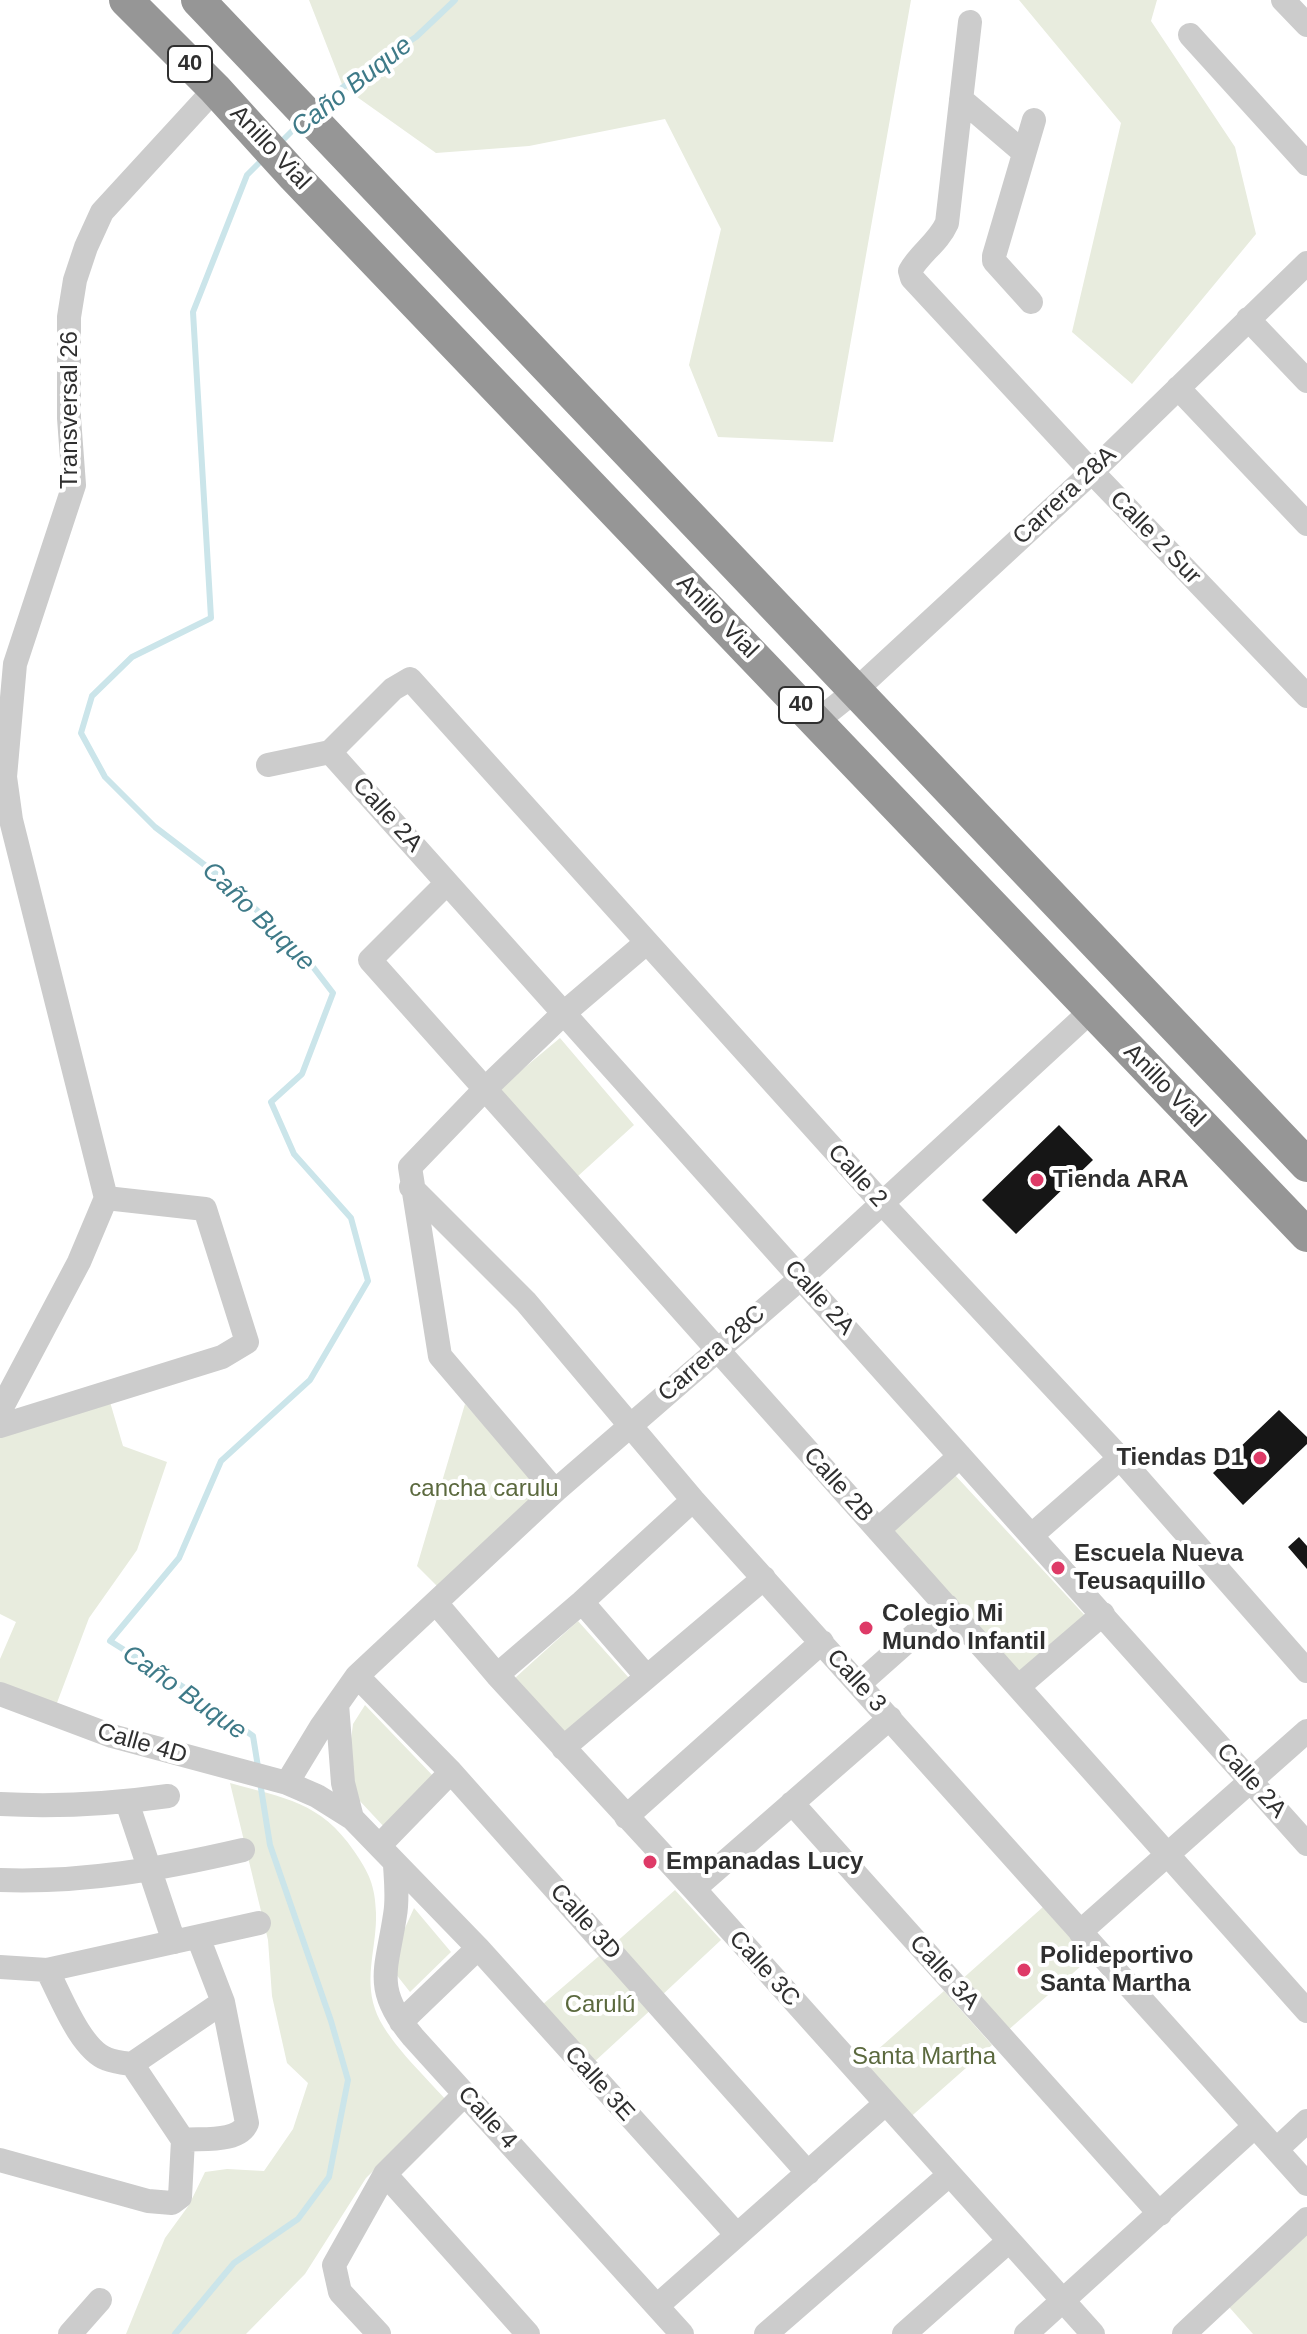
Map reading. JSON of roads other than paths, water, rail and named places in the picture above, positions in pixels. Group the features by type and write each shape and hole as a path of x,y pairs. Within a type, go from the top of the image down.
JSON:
{"highway":[{"name":"Anillo Vial","path":"126,0 215,89 294,176 1307,1235"},
{"name":"Anillo Vial","path":"198,0 1307,1165"}],"street":[{"path":"1283,0 1307,25"},
{"path":"970,22 961,99 1023,152"},
{"path":"1190,35 1307,164"},
{"name":"Transversal 26","path":"106,1198 6,822 5,777 15,664 74,485 69,404 69,317 75,280 86,247 102,212 215,89"},
{"name":"Calle 2 Sur","path":"961,99 947,223 941,236 916,260 910,271 912,278 1092,472 1307,696"},
{"path":"1031,302 994,261 994,256 1034,120"},
{"name":"Carrera 28A","path":"816,722 856,690 1092,472 1307,263"},
{"path":"1248,319 1307,381"},
{"path":"1178,388 1307,524"},
{"name":"Calle 2","path":"330,752 393,689 410,679 881,1202 1120,1458 1307,1671"},
{"path":"268,765 330,752"},
{"name":"Calle 2A","path":"330,752 1307,1844"},
{"name":"Calle 2B","path":"447,883 370,960 1167,1854 1303,2000"},
{"path":"555,1491 440,1356 410,1182 413,1161 564,1013 646,943"},
{"name":"Carrera 28C","path":"282,1782 357,1676 555,1491 801,1278 1092,1010"},
{"name":"Calle 3","path":"410,1182 526,1302 693,1500 1307,2184"},
{"path":"0,1411 79,1262 106,1198 205,1209 247,1342 222,1357 0,1426"},
{"path":"878,1530 960,1456"},
{"path":"1032,1535 1120,1458"},
{"path":"497,1675 693,1500"},
{"path":"563,1748 764,1578"},
{"path":"582,1602 647,1677"},
{"name":"Calle 3C","path":"436,1603 497,1675 694,1889 1093,2334"},
{"path":"859,1684 947,1606"},
{"path":"1018,1687 1103,1614"},
{"path":"626,1817 822,1642"},
{"name":"Calle 3D","path":"357,1676 451,1772 808,2173"},
{"name":"Calle 4D","path":"0,1694 112,1736 282,1782"},
{"path":"337,1704 343,1783 352,1818"},
{"path":"694,1889 890,1718"},
{"path":"1080,1932 1307,1731"},
{"path":"380,1845 451,1772"},
{"path":"282,1782 317,1796 352,1818 380,1845 395,1865"},
{"path":"0,1804 41,1806 127,1802 168,1796"},
{"path":"127,1802 174,1942"},
{"name":"Calle 3A","path":"792,1803 1160,2214"},
{"path":"0,1880 39,1882 149,1871 243,1850"},
{"name":"Calle 3E","path":"395,1865 478,1948 737,2235"},
{"name":"Calle 4","path":"395,1865 396,1910 384,1977 390,2002 401,2022 682,2334"},
{"path":"0,1967 47,1970 259,1923"},
{"path":"183,2140 236,2135 244,2131 247,2123 223,2002 198,1937"},
{"path":"401,2022 478,1948"},
{"path":"47,1970 82,2037 93,2051 106,2059 132,2064 223,2002"},
{"path":"0,2160 148,2201 176,2201 181,2191 183,2140 132,2064"},
{"path":"379,2334 340,2292 334,2265 385,2174 465,2094"},
{"path":"657,2306 885,2104"},
{"path":"1277,2149 1307,2121"},
{"path":"1026,2334 1255,2126"},
{"path":"385,2174 528,2334"},
{"path":"766,2334 949,2175"},
{"path":"1184,2334 1307,2219"},
{"path":"904,2334 1009,2241"},
{"path":"70,2334 100,2300"}],"waterway":[{"name":"Caño Buque","path":"317,107 416,37 455,0"},
{"name":"Caño Buque","path":"280,143 300,123"},
{"name":"Caño Buque","path":"258,1767 253,1736 110,1641 179,1558 221,1461 310,1380 368,1281 351,1218 294,1154 271,1102 302,1074 333,993 300,950 223,879 155,827 105,777 81,733 92,696 132,657 211,618 193,312 247,175 263,159"},
{"name":"Caño Buque","path":"175,2334 234,2263 298,2219 329,2177 348,2080 331,2021 270,1845 260,1782"}],"place":[{"name":"Tienda ARA","path":"1037,1180"},
{"name":"Tiendas D1","path":"1260,1458"},
{"name":"Escuela Nueva Teusaquillo","path":"1058,1568"},
{"name":"Colegio Mi Mundo Infantil","path":"866,1628"},
{"name":"Empanadas Lucy","path":"650,1862"},
{"name":"Polideportivo Santa Martha","path":"1024,1970"}],"park label":[{"name":"cancha carulu","path":"484,1489"},
{"name":"Carulú","path":"600,2005"},
{"name":"Santa Martha","path":"924,2057"}]}
